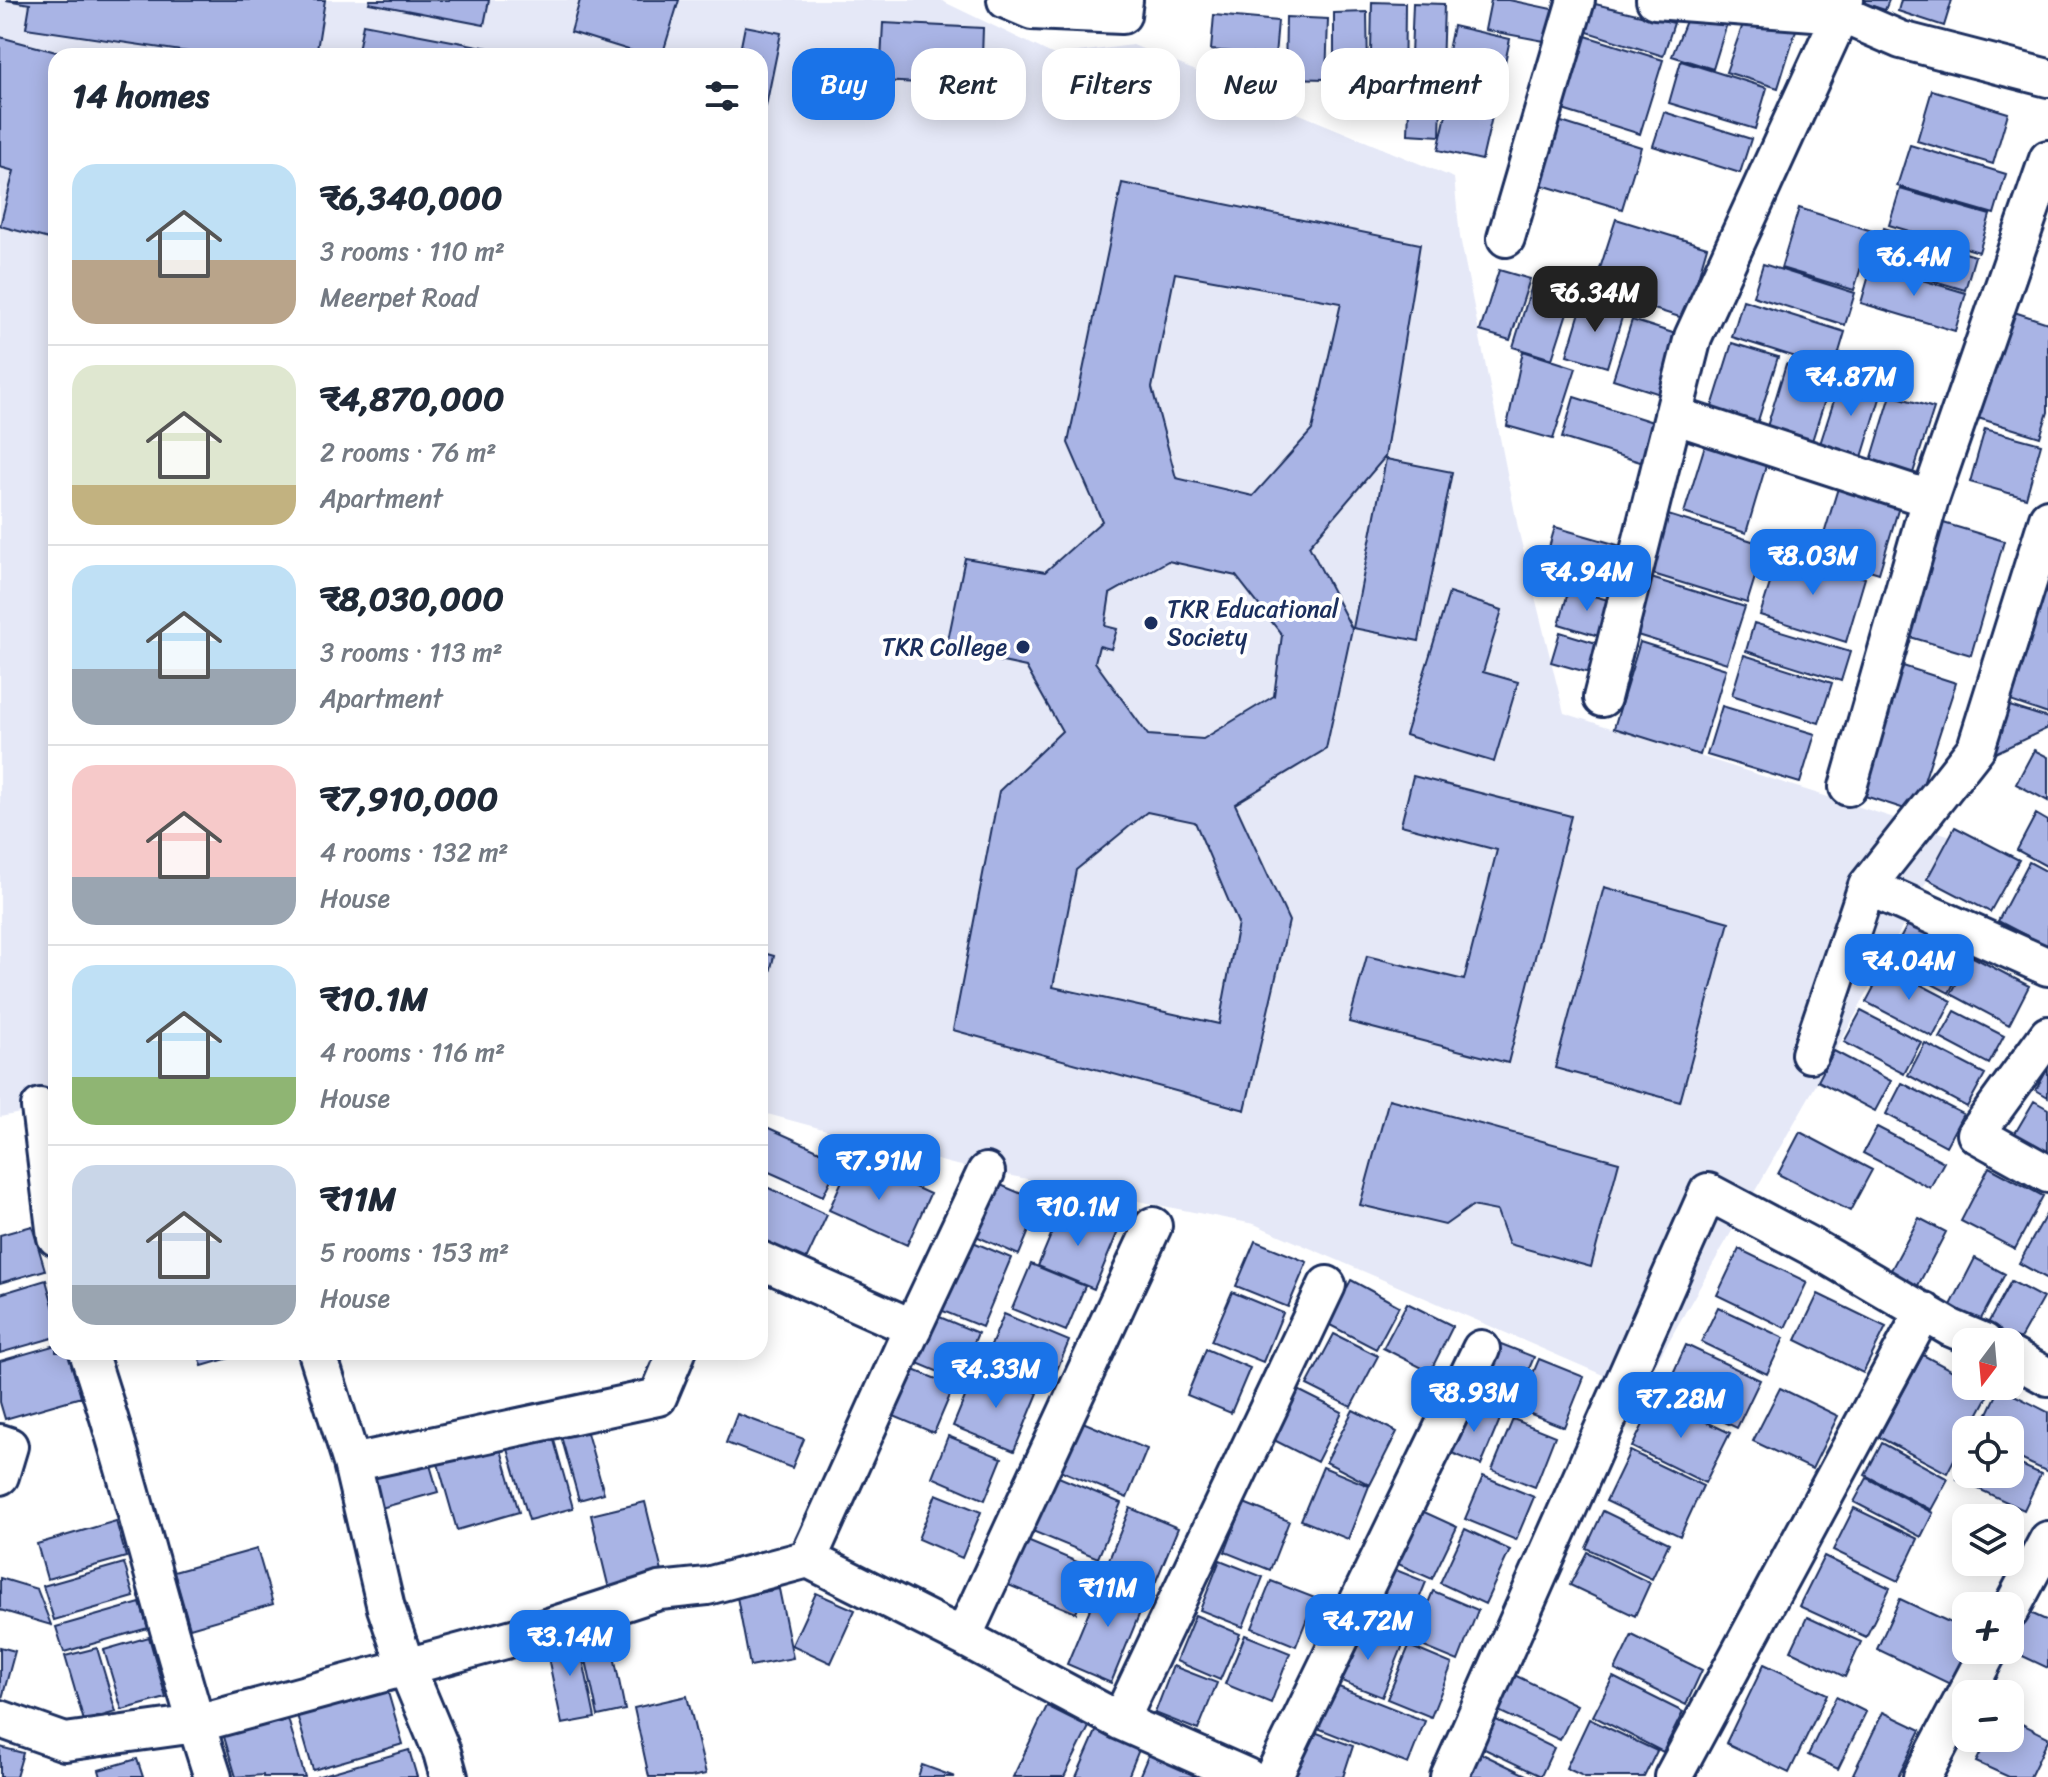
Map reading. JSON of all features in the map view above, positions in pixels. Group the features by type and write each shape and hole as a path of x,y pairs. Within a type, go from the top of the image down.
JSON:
{"street":[{"path":"1006,0 1032,11 1122,15 1124,0"},
{"path":"1506,238 1576,0"},
{"path":"1655,0 1843,7 1901,40 2048,78"},
{"path":"1602,698 1693,337 1843,7"},
{"path":"1848,787 1930,499 2048,159"},
{"path":"1673,415 1930,499"},
{"path":"1810,1054 1867,886 1976,748 2048,518"},
{"path":"1867,886 2048,967"},
{"path":"2048,1035 1976,1134 2048,1174"},
{"path":"40,1107 48,1172"},
{"path":"808,1559 986,1172"},
{"path":"1449,1777 1708,1192 1814,1248 1952,1328"},
{"path":"963,1637 1153,1226"},
{"path":"768,1264 913,1328"},
{"path":"1120,1721 1327,1285"},
{"path":"1673,1777 1924,1311"},
{"path":"1273,1777 1481,1349"},
{"path":"91,1360 131,1488 213,1777"},
{"path":"320,1360 352,1463 386,1608 449,1777"},
{"path":"352,1463 658,1397 674,1360"},
{"path":"2024,1362 2046,1371"},
{"path":"0,1443 9,1446 0,1476"},
{"path":"2020,1592 2048,1540"},
{"path":"0,1719 65,1742 196,1724 524,1635 659,1591 707,1586 808,1559 1120,1721 1247,1777"},
{"path":"1922,1777 1982,1664"}],"shaded area":[{"name":"TKR Educational Society","path":"0,0 940,0 1042,49 1042,120 1180,120 1180,64 1196,71 1196,120 1305,120 1305,116 1454,178 1460,237 1519,533 1564,713 1951,836 1844,1036 1640,1391 1254,1224 952,1164 768,1114 768,48 48,48 48,1108 0,1117"},
{"name":"TKR Educational Society","path":"1133,45 1140,48 1109,48"}],"building":[{"path":"6,0 325,0 317,48 161,48 26,28 30,4"},
{"path":"370,0 489,0 484,25 369,3"},
{"path":"580,0 679,0 664,48 622,48 571,32"},
{"path":"1491,0 1509,0 1561,11 1555,43 1485,30"},
{"path":"1854,0 1889,0 1885,10"},
{"path":"1901,0 1952,0 1944,26 1898,11"},
{"path":"1372,2 1405,3 1405,48 1371,48"},
{"path":"1413,3 1444,4 1443,48 1411,48"},
{"path":"1591,3 1674,23 1663,56 1578,29"},
{"path":"1690,11 1728,20 1713,69 1672,56"},
{"path":"1367,12 1368,48 1334,48 1334,13"},
{"path":"1747,13 1797,27 1778,88 1726,72"},
{"path":"1214,15 1278,21 1276,48 1211,48"},
{"path":"1286,17 1328,19 1327,48 1321,48 1321,79 1305,78 1305,48 1285,48"},
{"path":"883,23 983,28 982,48 911,48 911,83 895,82 895,48 882,48"},
{"path":"363,24 489,48 358,48"},
{"path":"745,26 781,33 768,96 768,48 741,48"},
{"path":"1453,26 1510,39 1508,48 1448,48"},
{"path":"1576,33 1663,60 1640,134 1553,107"},
{"path":"0,37 48,50 48,239 0,226 14,171 0,167"},
{"path":"1681,61 1767,88 1755,129 1669,103"},
{"path":"1932,90 2008,113 1993,164 1917,141"},
{"path":"1664,112 1751,139 1740,173 1653,146"},
{"path":"1409,120 1440,120 1440,136 1408,134"},
{"path":"1445,120 1491,120 1482,160 1438,150"},
{"path":"1555,120 1641,147 1622,209 1535,183"},
{"path":"1910,145 2006,174 1994,214 1897,186"},
{"name":"TKR College","path":"1122,183 1420,244 1385,457 1309,546 1352,629 1326,749 1235,804 1289,921 1245,1110 953,1030 999,791 1062,731 1026,667 946,650 965,558 1045,572 1102,521 1068,443","holes":["1175,273 1341,303 1312,430 1253,496 1176,478 1152,388","1168,561 1236,576 1282,635 1274,696 1203,739 1148,735 1095,662 1099,646 1111,649 1117,629 1105,626 1110,594","1147,812 1195,822 1238,923 1219,1024 1053,987 1076,870"]},
{"path":"1900,189 1990,215 1979,252 1889,225"},
{"path":"1799,208 1872,231 1854,290 1781,268"},
{"path":"1616,219 1707,247 1686,319 1593,290"},
{"path":"1884,228 1975,256 1965,290 1873,263"},
{"path":"1763,264 1855,293 1845,325 1753,296"},
{"path":"1872,265 1966,293 1955,331 1861,303"},
{"path":"1499,270 1530,279 1510,340 1480,331"},
{"path":"1534,279 1574,291 1552,359 1513,347"},
{"path":"1743,300 1845,332 1834,369 1732,337"},
{"path":"1583,302 1623,314 1607,367 1567,355"},
{"path":"2011,311 2048,323 2048,412 2040,437 1978,418"},
{"path":"1632,320 1679,335 1660,394 1613,379"},
{"path":"1732,343 1778,357 1757,424 1711,410"},
{"path":"1523,351 1576,368 1553,439 1507,426"},
{"path":"1786,364 1832,378 1811,444 1766,430"},
{"path":"1841,379 1882,392 1862,457 1820,444"},
{"path":"1891,395 1934,408 1912,476 1870,464"},
{"path":"1574,397 1662,425 1650,465 1562,438"},
{"path":"1985,429 2041,444 2026,498 1970,482"},
{"path":"1706,442 1767,462 1746,533 1684,513"},
{"path":"1386,459 1452,472 1419,641 1353,628"},
{"path":"1841,478 1902,497 1879,573 1818,554"},
{"path":"1668,515 1765,545 1747,603 1650,573"},
{"path":"1940,522 2004,541 1971,655 1907,636"},
{"path":"1555,527 1628,548 1616,589 1543,568"},
{"path":"1780,552 1865,578 1846,642 1760,615"},
{"path":"2048,572 2048,714 1999,697"},
{"path":"1651,578 1745,607 1727,663 1634,634"},
{"path":"1569,589 1615,602 1605,638 1559,624"},
{"path":"1449,593 1502,610 1483,672 1518,682 1494,762 1405,735"},
{"path":"1754,623 1850,652 1841,681 1746,651"},
{"path":"1560,632 1606,646 1597,675 1551,662"},
{"path":"1640,642 1726,669 1700,755 1614,728"},
{"path":"1744,655 1832,683 1819,723 1732,695"},
{"path":"1903,666 1956,683 1914,812 1862,795"},
{"path":"1997,702 2048,718 2048,728 1978,761"},
{"path":"1722,706 1815,734 1800,783 1707,755"},
{"path":"2034,750 2048,757 2048,801 2016,784"},
{"path":"1413,776 1571,816 1508,1063 1349,1022 1367,956 1464,980 1497,850 1401,825"},
{"path":"2036,814 2048,821 2048,867 2017,850"},
{"path":"1955,827 2019,860 1990,912 1927,879"},
{"path":"2029,862 2048,872 2048,947 1998,921"},
{"path":"1604,887 1729,922 1680,1102 1555,1068"},
{"path":"1908,924 1968,956 1949,993 1888,961"},
{"path":"768,954 774,956 768,981"},
{"path":"1971,956 2029,986 2009,1025 1951,994"},
{"path":"1885,966 1952,1001 1933,1037 1866,1002"},
{"path":"1861,1011 1921,1042 1904,1074 1844,1042"},
{"path":"1955,1011 2004,1036 1989,1064 1940,1038"},
{"path":"1925,1043 1985,1074 1967,1107 1908,1075"},
{"path":"1834,1051 1891,1081 1875,1111 1818,1081"},
{"path":"2048,1068 2048,1097 2036,1090"},
{"path":"1902,1083 1963,1114 1946,1146 1886,1114"},
{"path":"1389,1099 1619,1162 1591,1267 1509,1244 1497,1211 1472,1206 1445,1225 1360,1205"},
{"path":"2034,1101 2048,1109 2048,1154 2014,1135"},
{"path":"1877,1127 1944,1162 1930,1188 1863,1153"},
{"path":"768,1128 840,1160 823,1196 768,1172"},
{"path":"1800,1132 1872,1170 1850,1211 1778,1174"},
{"path":"852,1158 930,1194 907,1245 829,1210"},
{"path":"1989,1167 2043,1196 2015,1249 1961,1221"},
{"path":"991,1181 1041,1202 1019,1255 969,1233"},
{"path":"768,1188 827,1215 801,1271 768,1257"},
{"path":"1063,1206 1119,1229 1094,1289 1038,1266"},
{"path":"2048,1211 2048,1279 2019,1263"},
{"path":"1919,1218 1946,1232 1912,1297 1884,1283"},
{"path":"32,1226 45,1270 0,1283 0,1235"},
{"path":"966,1239 1011,1258 982,1327 938,1309"},
{"path":"1255,1241 1307,1262 1288,1307 1236,1286"},
{"path":"1739,1249 1807,1282 1785,1328 1717,1295"},
{"path":"1975,1258 2005,1274 1976,1328 1966,1328 1945,1317"},
{"path":"1031,1264 1085,1286 1066,1331 1012,1309"},
{"path":"46,1280 48,1339 0,1353 0,1294"},
{"path":"1351,1280 1399,1306 1376,1349 1328,1324"},
{"path":"2011,1281 2043,1298 2024,1332 2024,1328 1985,1328"},
{"path":"1232,1292 1283,1313 1263,1362 1211,1341"},
{"path":"1818,1294 1886,1327 1863,1373 1796,1340"},
{"path":"1407,1303 1453,1326 1430,1372 1383,1348"},
{"path":"1718,1307 1784,1338 1767,1374 1701,1342"},
{"path":"930,1313 978,1333 958,1380 910,1360"},
{"path":"1004,1314 1069,1341 1050,1387 985,1360"},
{"path":"1334,1334 1378,1356 1351,1407 1307,1385"},
{"path":"1496,1342 1534,1357 1516,1400 1479,1385"},
{"path":"1686,1345 1760,1380 1737,1428 1664,1393"},
{"path":"48,1347 48,1360 70,1360 81,1397 5,1419 0,1402 0,1361"},
{"path":"1206,1349 1250,1368 1231,1413 1187,1395"},
{"path":"1923,1355 1952,1371 1952,1400 1986,1400 1978,1416 1952,1416 1952,1464 1947,1473 1879,1437"},
{"path":"1539,1359 1584,1377 1564,1427 1518,1409"},
{"path":"200,1360 223,1360 202,1366"},
{"path":"909,1368 954,1386 934,1433 889,1414"},
{"path":"977,1368 1038,1393 1014,1451 953,1426"},
{"path":"1780,1388 1838,1416 1812,1469 1753,1441"},
{"path":"1298,1390 1342,1412 1317,1462 1272,1439"},
{"path":"1656,1398 1730,1433 1705,1483 1632,1447"},
{"path":"1994,1400 2024,1400 2048,1412 2048,1472 2024,1461 2024,1416 1987,1416"},
{"path":"1466,1403 1501,1417 1481,1465 1447,1451"},
{"path":"1353,1410 1397,1432 1370,1485 1326,1462"},
{"path":"737,1414 804,1439 792,1468 726,1443"},
{"path":"582,1415 604,1493 579,1500 557,1422"},
{"path":"1513,1419 1555,1436 1535,1487 1492,1470"},
{"path":"1078,1420 1147,1449 1127,1498 1057,1469"},
{"path":"550,1426 573,1508 529,1520 505,1439"},
{"path":"497,1436 519,1512 457,1530 435,1453"},
{"path":"948,1436 1002,1458 985,1500 932,1477"},
{"path":"1882,1443 1948,1479 1931,1510 1865,1475"},
{"path":"425,1448 438,1492 381,1508 368,1465"},
{"path":"1630,1451 1703,1486 1680,1536 1606,1501"},
{"path":"2024,1466 2041,1474 2024,1510 2024,1504 2011,1504 1976,1488 2024,1488"},
{"path":"1323,1467 1369,1486 1348,1539 1301,1520"},
{"path":"1049,1473 1121,1503 1098,1558 1025,1528"},
{"path":"1483,1476 1534,1497 1516,1540 1465,1519"},
{"path":"1867,1478 1933,1513 1921,1537 1854,1502"},
{"path":"936,1494 981,1512 962,1558 918,1539"},
{"path":"645,1502 664,1580 610,1593 591,1515"},
{"path":"1244,1503 1289,1521 1270,1570 1225,1552"},
{"path":"1411,1506 1457,1527 1432,1579 1387,1559"},
{"path":"1130,1508 1178,1528 1154,1586 1106,1567"},
{"path":"1854,1508 1918,1539 1898,1581 1833,1550"},
{"path":"1603,1511 1669,1543 1652,1579 1586,1548"},
{"path":"116,1521 126,1557 47,1579 37,1544"},
{"path":"1465,1529 1510,1550 1485,1604 1440,1583"},
{"path":"1025,1540 1094,1569 1076,1613 1006,1584"},
{"path":"257,1549 273,1604 190,1628 174,1572"},
{"path":"1587,1552 1650,1583 1635,1616 1570,1585"},
{"path":"1824,1556 1890,1588 1866,1637 1799,1606"},
{"path":"1220,1560 1263,1577 1243,1627 1200,1610"},
{"path":"124,1563 134,1597 54,1620 43,1586"},
{"path":"1381,1564 1426,1582 1404,1636 1359,1618"},
{"path":"1104,1575 1148,1593 1111,1683 1067,1664"},
{"path":"0,1578 37,1589 51,1625 0,1610"},
{"path":"1271,1581 1315,1598 1296,1646 1252,1628"},
{"path":"779,1589 793,1658 750,1666 737,1597"},
{"path":"1433,1591 1478,1610 1458,1661 1412,1642"},
{"path":"816,1593 855,1610 831,1663 792,1645"},
{"path":"1900,1599 1952,1623 1952,1664 1960,1664 1950,1684 1877,1649"},
{"path":"140,1603 148,1628 64,1652 56,1627"},
{"path":"2024,1610 2048,1621 2048,1668 2024,1657"},
{"path":"1195,1615 1240,1634 1220,1680 1176,1661"},
{"path":"1807,1617 1861,1642 1845,1677 1791,1651"},
{"path":"608,1626 625,1710 598,1716 580,1632"},
{"path":"1355,1626 1403,1645 1382,1697 1334,1678"},
{"path":"577,1631 595,1718 562,1724 544,1638"},
{"path":"1245,1635 1290,1653 1271,1703 1225,1684"},
{"path":"1632,1635 1702,1670 1686,1705 1615,1670"},
{"path":"149,1637 166,1698 122,1710 104,1650"},
{"path":"1409,1646 1452,1664 1431,1717 1387,1699"},
{"path":"0,1647 15,1651 1,1702 0,1701"},
{"path":"97,1648 116,1712 84,1721 65,1656"},
{"path":"1764,1664 1827,1694 1789,1773 1726,1743"},
{"path":"1173,1666 1217,1683 1198,1730 1155,1713"},
{"path":"1506,1671 1577,1705 1560,1740 1490,1707"},
{"path":"1613,1677 1683,1712 1663,1752 1593,1716"},
{"path":"385,1682 403,1744 313,1770 295,1708"},
{"path":"1326,1682 1425,1721 1408,1764 1310,1725"},
{"path":"687,1696 706,1774 649,1777 634,1708"},
{"path":"1836,1697 1866,1712 1838,1769 1808,1755"},
{"path":"1047,1706 1089,1727 1064,1777 1013,1777"},
{"path":"286,1712 305,1777 236,1777 222,1730"},
{"path":"1883,1712 1921,1730 1898,1777 1859,1777 1853,1774"},
{"path":"1486,1715 1554,1748 1541,1776 1472,1743"},
{"path":"1589,1719 1657,1751 1644,1777 1585,1777 1566,1768"},
{"path":"2024,1725 2048,1737 2030,1777 2009,1777 1976,1762 1981,1752 2024,1752"},
{"path":"1097,1729 1140,1747 1128,1777 1076,1777"},
{"path":"1306,1729 1353,1746 1343,1777 1290,1777"},
{"path":"0,1747 23,1753 16,1777 0,1777"},
{"path":"409,1750 417,1777 316,1777"},
{"path":"1474,1750 1530,1777 1461,1777"},
{"path":"1150,1751 1200,1772 1197,1777 1139,1777"},
{"path":"137,1759 143,1777 101,1777 99,1770"},
{"path":"922,1765 955,1777 918,1777"}],"place":[{"name":"TKR Educational Society","path":"1151,623"},
{"name":"TKR College","path":"1023,647"}]}
